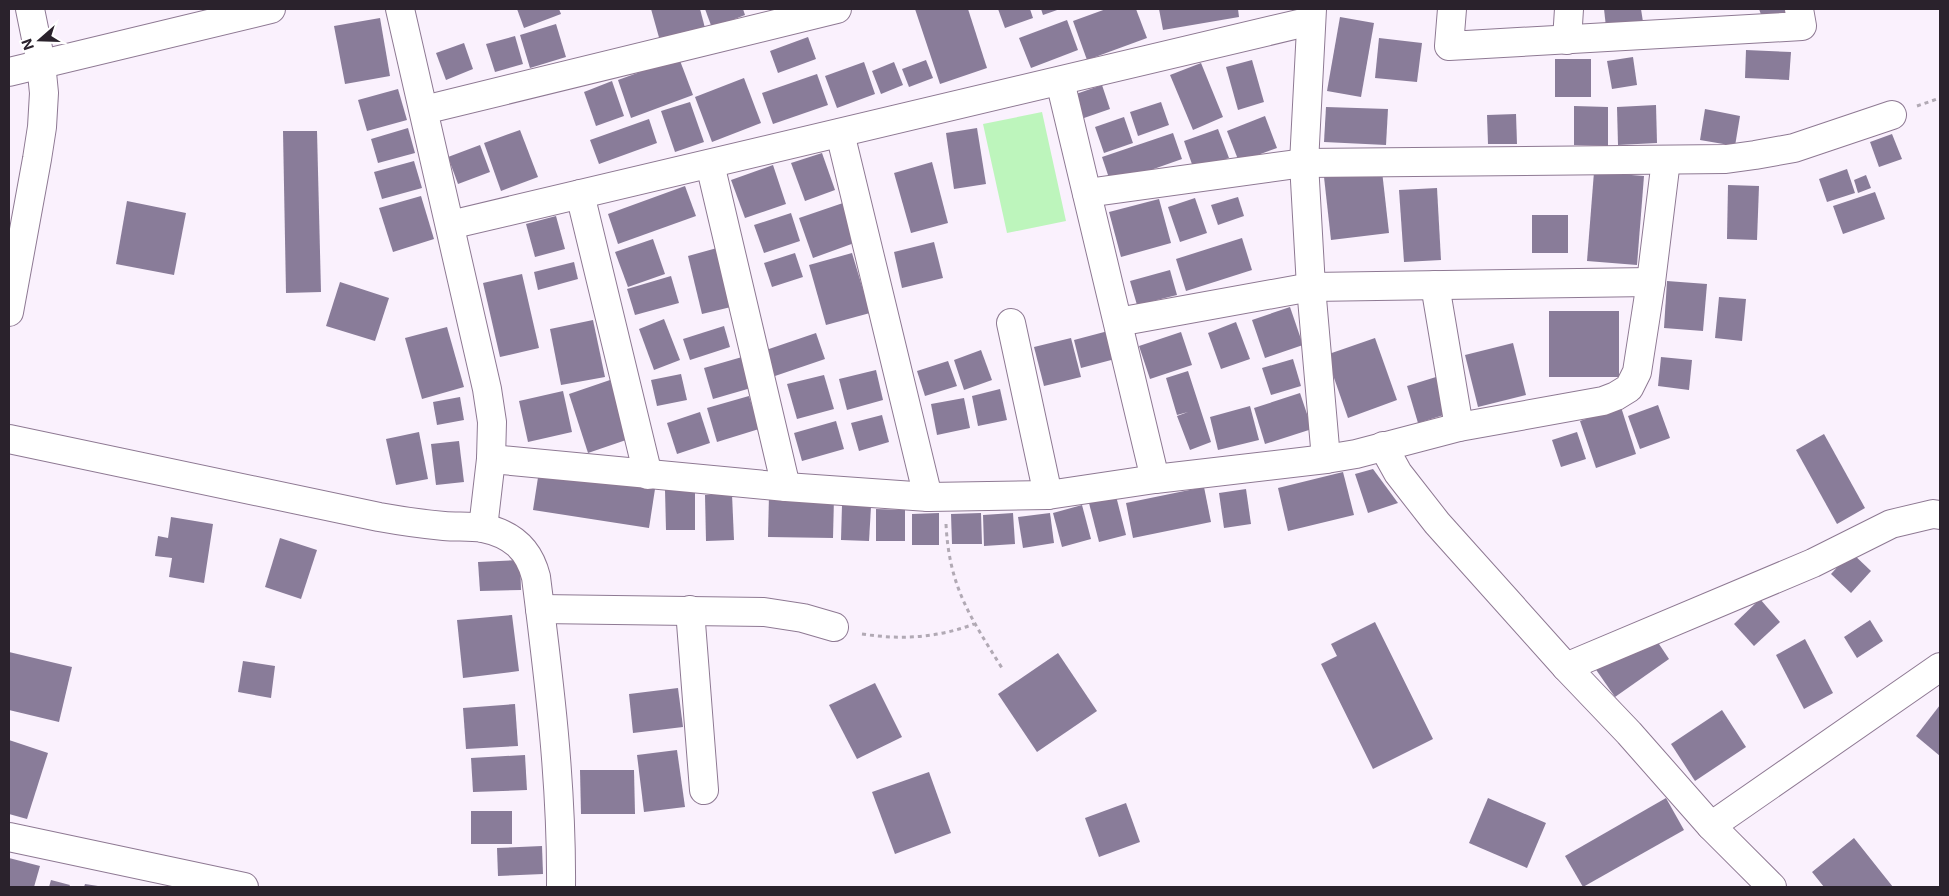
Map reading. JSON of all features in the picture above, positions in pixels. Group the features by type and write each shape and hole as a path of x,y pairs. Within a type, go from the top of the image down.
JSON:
{"street":[{"path":"9,312 40,143 44,93 41,63 30,9"},
{"path":"9,72 271,9"},
{"path":"400,9 487,389 492,422 491,459 483,528"},
{"path":"424,110 837,9"},
{"path":"1452,9 1449,46 1802,26 1799,9"},
{"path":"1567,40 1569,9"},
{"path":"450,225 1060,81 1311,15 1304,163 1311,287 1326,459"},
{"path":"1060,81 1155,479"},
{"path":"1087,194 1304,163 1726,159 1755,156 1794,148 1892,115"},
{"path":"840,133 937,498"},
{"path":"491,459 648,475 937,498 1048,495 1155,479 1356,454 1459,427 1603,401 1629,388 1637,372 1651,282 1666,160"},
{"path":"710,164 786,487"},
{"path":"580,194 648,475"},
{"path":"1118,322 1311,287 1651,282"},
{"path":"1435,285 1459,427"},
{"path":"1011,323 1048,495"},
{"path":"9,439 379,517 417,523 483,528 506,536 523,549 532,562 540,609 560,796 561,887"},
{"path":"1383,446 1398,473 1437,523 1566,667 1629,733 1711,826 1772,887"},
{"path":"1566,667 1813,564 1891,524 1933,514 1940,515"},
{"path":"540,609 764,612 803,618 834,626"},
{"path":"690,610 704,790"},
{"path":"1711,826 1940,667"},
{"path":"9,837 244,887"}],"path":[{"path":"937,498 950,564 959,594 974,624 1002,668"},
{"path":"834,626 863,634 896,638 927,637 974,624"}],"green space":[{"path":"1042,112 1066,221 1007,233 983,124"}],"building":[{"path":"517,9 559,9 561,14 524,28"},
{"path":"651,9 700,9 705,28 660,41"},
{"path":"705,9 743,9 745,15 712,28"},
{"path":"915,9 968,9 987,68 940,84"},
{"path":"998,9 1030,9 1033,18 1005,28"},
{"path":"1041,9 1060,9 1043,15"},
{"path":"1106,9 1136,9 1147,38 1087,60 1073,21"},
{"path":"1159,9 1238,9 1239,17 1163,30"},
{"path":"1604,9 1641,9 1643,22 1606,27"},
{"path":"1759,9 1784,9 1786,12 1763,20"},
{"path":"1340,17 1374,23 1361,97 1327,91"},
{"path":"380,18 390,76 345,84 334,26"},
{"path":"1067,20 1078,50 1031,68 1019,38"},
{"path":"556,24 566,57 530,68 520,35"},
{"path":"515,36 523,64 495,72 486,44"},
{"path":"808,37 816,59 778,73 770,51"},
{"path":"1379,38 1422,43 1417,82 1375,78"},
{"path":"464,43 473,69 446,80 436,53"},
{"path":"1746,50 1791,52 1789,80 1745,78"},
{"path":"1633,57 1637,85 1612,89 1607,61"},
{"path":"679,58 693,95 631,118 618,80"},
{"path":"1555,59 1591,59 1591,97 1555,97"},
{"path":"926,60 933,78 909,87 902,69"},
{"path":"1252,60 1264,102 1238,110 1226,67"},
{"path":"864,62 875,94 837,108 825,76"},
{"path":"894,62 903,85 881,94 872,71"},
{"path":"1201,63 1223,117 1193,130 1170,75"},
{"path":"817,74 828,105 773,124 762,93"},
{"path":"744,78 761,123 712,142 695,97"},
{"path":"612,81 624,116 596,126 584,92"},
{"path":"1102,85 1110,109 1084,118 1076,94"},
{"path":"398,89 407,120 367,131 358,100"},
{"path":"690,102 704,142 675,152 661,111"},
{"path":"1161,102 1169,125 1138,136 1130,112"},
{"path":"1656,105 1657,143 1618,145 1617,107"},
{"path":"1574,106 1608,107 1608,146 1574,145"},
{"path":"1326,107 1388,109 1386,145 1324,142"},
{"path":"1705,109 1740,116 1735,146 1700,140"},
{"path":"1516,114 1517,144 1488,144 1487,115"},
{"path":"1265,116 1277,148 1239,162 1227,131"},
{"path":"1124,117 1133,143 1104,153 1095,127"},
{"path":"649,119 657,143 599,164 590,140"},
{"path":"408,128 415,153 378,163 371,139"},
{"path":"977,128 986,184 954,189 946,133"},
{"path":"1218,129 1229,158 1194,170 1184,141"},
{"path":"520,130 538,177 501,191 484,143"},
{"path":"283,131 317,131 321,292 286,293"},
{"path":"1173,133 1182,159 1111,184 1102,157"},
{"path":"1892,134 1902,159 1879,167 1870,142"},
{"path":"480,145 490,172 458,184 448,157"},
{"path":"822,153 835,190 805,201 791,163"},
{"path":"414,161 422,188 382,199 374,172"},
{"path":"932,162 948,223 911,233 894,173"},
{"path":"773,165 786,204 745,218 731,180"},
{"path":"1847,169 1855,193 1827,202 1819,179"},
{"path":"1382,171 1389,233 1331,240 1324,177"},
{"path":"1594,172 1644,176 1637,265 1587,261"},
{"path":"1866,175 1871,188 1858,193 1854,180"},
{"path":"1728,185 1759,186 1757,240 1727,239"},
{"path":"685,186 696,216 618,244 608,214"},
{"path":"1437,188 1441,260 1404,262 1399,190"},
{"path":"1875,192 1885,219 1843,234 1833,206"},
{"path":"421,196 434,239 393,252 379,208"},
{"path":"1238,197 1244,216 1218,225 1211,205"},
{"path":"1195,198 1207,233 1180,242 1168,207"},
{"path":"1159,199 1171,243 1121,257 1109,212"},
{"path":"127,201 186,213 174,275 116,264"},
{"path":"843,203 857,242 813,258 799,218"},
{"path":"791,213 800,241 764,253 754,225"},
{"path":"1532,215 1568,215 1568,253 1532,253"},
{"path":"556,216 565,249 535,257 526,224"},
{"path":"1242,238 1252,270 1186,291 1176,259"},
{"path":"653,239 665,274 628,287 615,252"},
{"path":"934,242 943,278 902,288 894,252"},
{"path":"717,248 731,307 702,314 688,256"},
{"path":"795,253 803,277 772,287 764,263"},
{"path":"852,253 870,313 826,325 809,265"},
{"path":"574,262 578,279 538,290 534,272"},
{"path":"1170,270 1177,295 1137,305 1130,281"},
{"path":"522,274 539,348 500,357 483,283"},
{"path":"671,276 679,303 635,315 627,289"},
{"path":"1667,281 1707,284 1703,331 1664,328"},
{"path":"340,282 389,298 375,341 326,326"},
{"path":"1719,297 1746,299 1742,341 1715,338"},
{"path":"1290,307 1303,345 1265,358 1252,320"},
{"path":"1549,311 1619,311 1619,377 1549,377"},
{"path":"664,319 680,360 654,370 639,329"},
{"path":"593,320 605,377 561,385 550,329"},
{"path":"1236,322 1250,359 1221,369 1208,333"},
{"path":"724,326 730,347 690,360 683,339"},
{"path":"447,327 464,387 422,399 405,338"},
{"path":"1108,331 1115,359 1081,368 1074,340"},
{"path":"1181,332 1192,365 1150,379 1139,346"},
{"path":"816,333 825,359 775,376 766,350"},
{"path":"1071,338 1081,377 1044,386 1034,347"},
{"path":"1375,338 1397,400 1348,418 1326,355"},
{"path":"1513,343 1526,395 1478,407 1465,355"},
{"path":"981,350 992,380 964,390 954,360"},
{"path":"742,357 751,388 713,399 704,368"},
{"path":"1661,357 1692,360 1689,390 1658,386"},
{"path":"1293,359 1301,386 1271,395 1262,368"},
{"path":"948,361 957,386 925,396 917,371"},
{"path":"876,370 883,400 847,410 839,379"},
{"path":"1188,371 1211,442 1190,450 1177,416 1188,412 1177,415 1166,378"},
{"path":"681,374 687,400 657,406 651,380"},
{"path":"824,375 834,409 797,419 787,384"},
{"path":"1436,377 1447,414 1418,423 1407,386"},
{"path":"610,380 629,439 588,453 569,394"},
{"path":"1000,389 1007,420 978,426 972,396"},
{"path":"563,391 572,432 528,442 519,401"},
{"path":"1300,393 1312,429 1265,444 1254,408"},
{"path":"749,396 759,429 717,442 707,408"},
{"path":"460,397 464,420 437,425 433,402"},
{"path":"964,398 970,428 937,435 931,404"},
{"path":"1658,405 1670,438 1640,449 1628,416"},
{"path":"1250,406 1259,440 1218,450 1210,417"},
{"path":"1621,407 1636,454 1596,468 1580,421"},
{"path":"700,412 710,443 677,454 667,423"},
{"path":"882,415 889,442 859,451 851,423"},
{"path":"836,421 844,449 802,461 794,433"},
{"path":"419,432 428,479 396,485 386,439"},
{"path":"1577,432 1586,459 1561,467 1552,440"},
{"path":"1824,434 1865,508 1837,524 1796,450"},
{"path":"459,441 464,482 436,485 431,444"},
{"path":"1373,469 1398,503 1368,513 1355,474"},
{"path":"539,471 655,489 649,528 533,510"},
{"path":"1343,472 1354,515 1288,531 1278,488"},
{"path":"1204,487 1211,522 1133,538 1126,503"},
{"path":"1246,489 1251,524 1224,528 1219,493"},
{"path":"665,490 695,490 695,530 666,530"},
{"path":"732,494 734,540 706,541 705,495"},
{"path":"769,495 834,497 833,538 768,537"},
{"path":"1116,496 1126,535 1099,542 1089,503"},
{"path":"842,505 871,507 869,541 841,540"},
{"path":"1082,505 1091,539 1062,547 1053,513"},
{"path":"876,509 905,510 905,541 876,541"},
{"path":"939,513 939,545 912,545 912,514"},
{"path":"981,513 982,544 952,544 951,514"},
{"path":"1013,513 1015,544 984,546 983,515"},
{"path":"1050,513 1054,543 1023,548 1018,517"},
{"path":"171,517 213,524 204,583 169,577 172,558 155,556 158,536 168,538"},
{"path":"280,538 317,550 301,599 265,587"},
{"path":"1851,552 1871,571 1851,593 1831,574"},
{"path":"520,560 521,590 480,591 478,562"},
{"path":"1760,599 1780,622 1754,646 1734,624"},
{"path":"512,615 519,671 463,678 457,620"},
{"path":"1870,620 1883,641 1857,658 1844,637"},
{"path":"1375,622 1433,739 1373,769 1321,664 1337,656 1331,644"},
{"path":"1645,623 1669,659 1615,697 1590,661"},
{"path":"1805,639 1833,693 1804,709 1776,655"},
{"path":"9,652 72,667 59,722 9,710"},
{"path":"1058,653 1097,711 1037,752 998,694"},
{"path":"243,661 275,666 271,698 238,692"},
{"path":"875,683 902,737 857,759 829,705"},
{"path":"678,688 683,727 633,733 629,694"},
{"path":"515,704 518,746 466,749 463,708"},
{"path":"1940,705 1940,756 1916,736"},
{"path":"1722,710 1746,747 1695,781 1671,744"},
{"path":"9,740 48,753 27,819 9,814"},
{"path":"677,750 685,807 644,812 637,755"},
{"path":"525,755 527,790 473,792 471,758"},
{"path":"580,770 634,770 635,814 581,814"},
{"path":"929,772 951,833 895,854 872,792"},
{"path":"1488,798 1546,823 1527,868 1469,843"},
{"path":"1666,798 1684,830 1583,887 1565,856"},
{"path":"1126,803 1140,842 1099,857 1085,818"},
{"path":"471,811 512,811 512,844 471,844"},
{"path":"1854,838 1893,887 1824,887 1812,872"},
{"path":"542,846 543,874 498,876 497,848"},
{"path":"9,858 40,866 34,887 9,887"},
{"path":"51,880 70,885 69,887 49,887"},
{"path":"85,884 98,886 98,887 84,887"}]}
